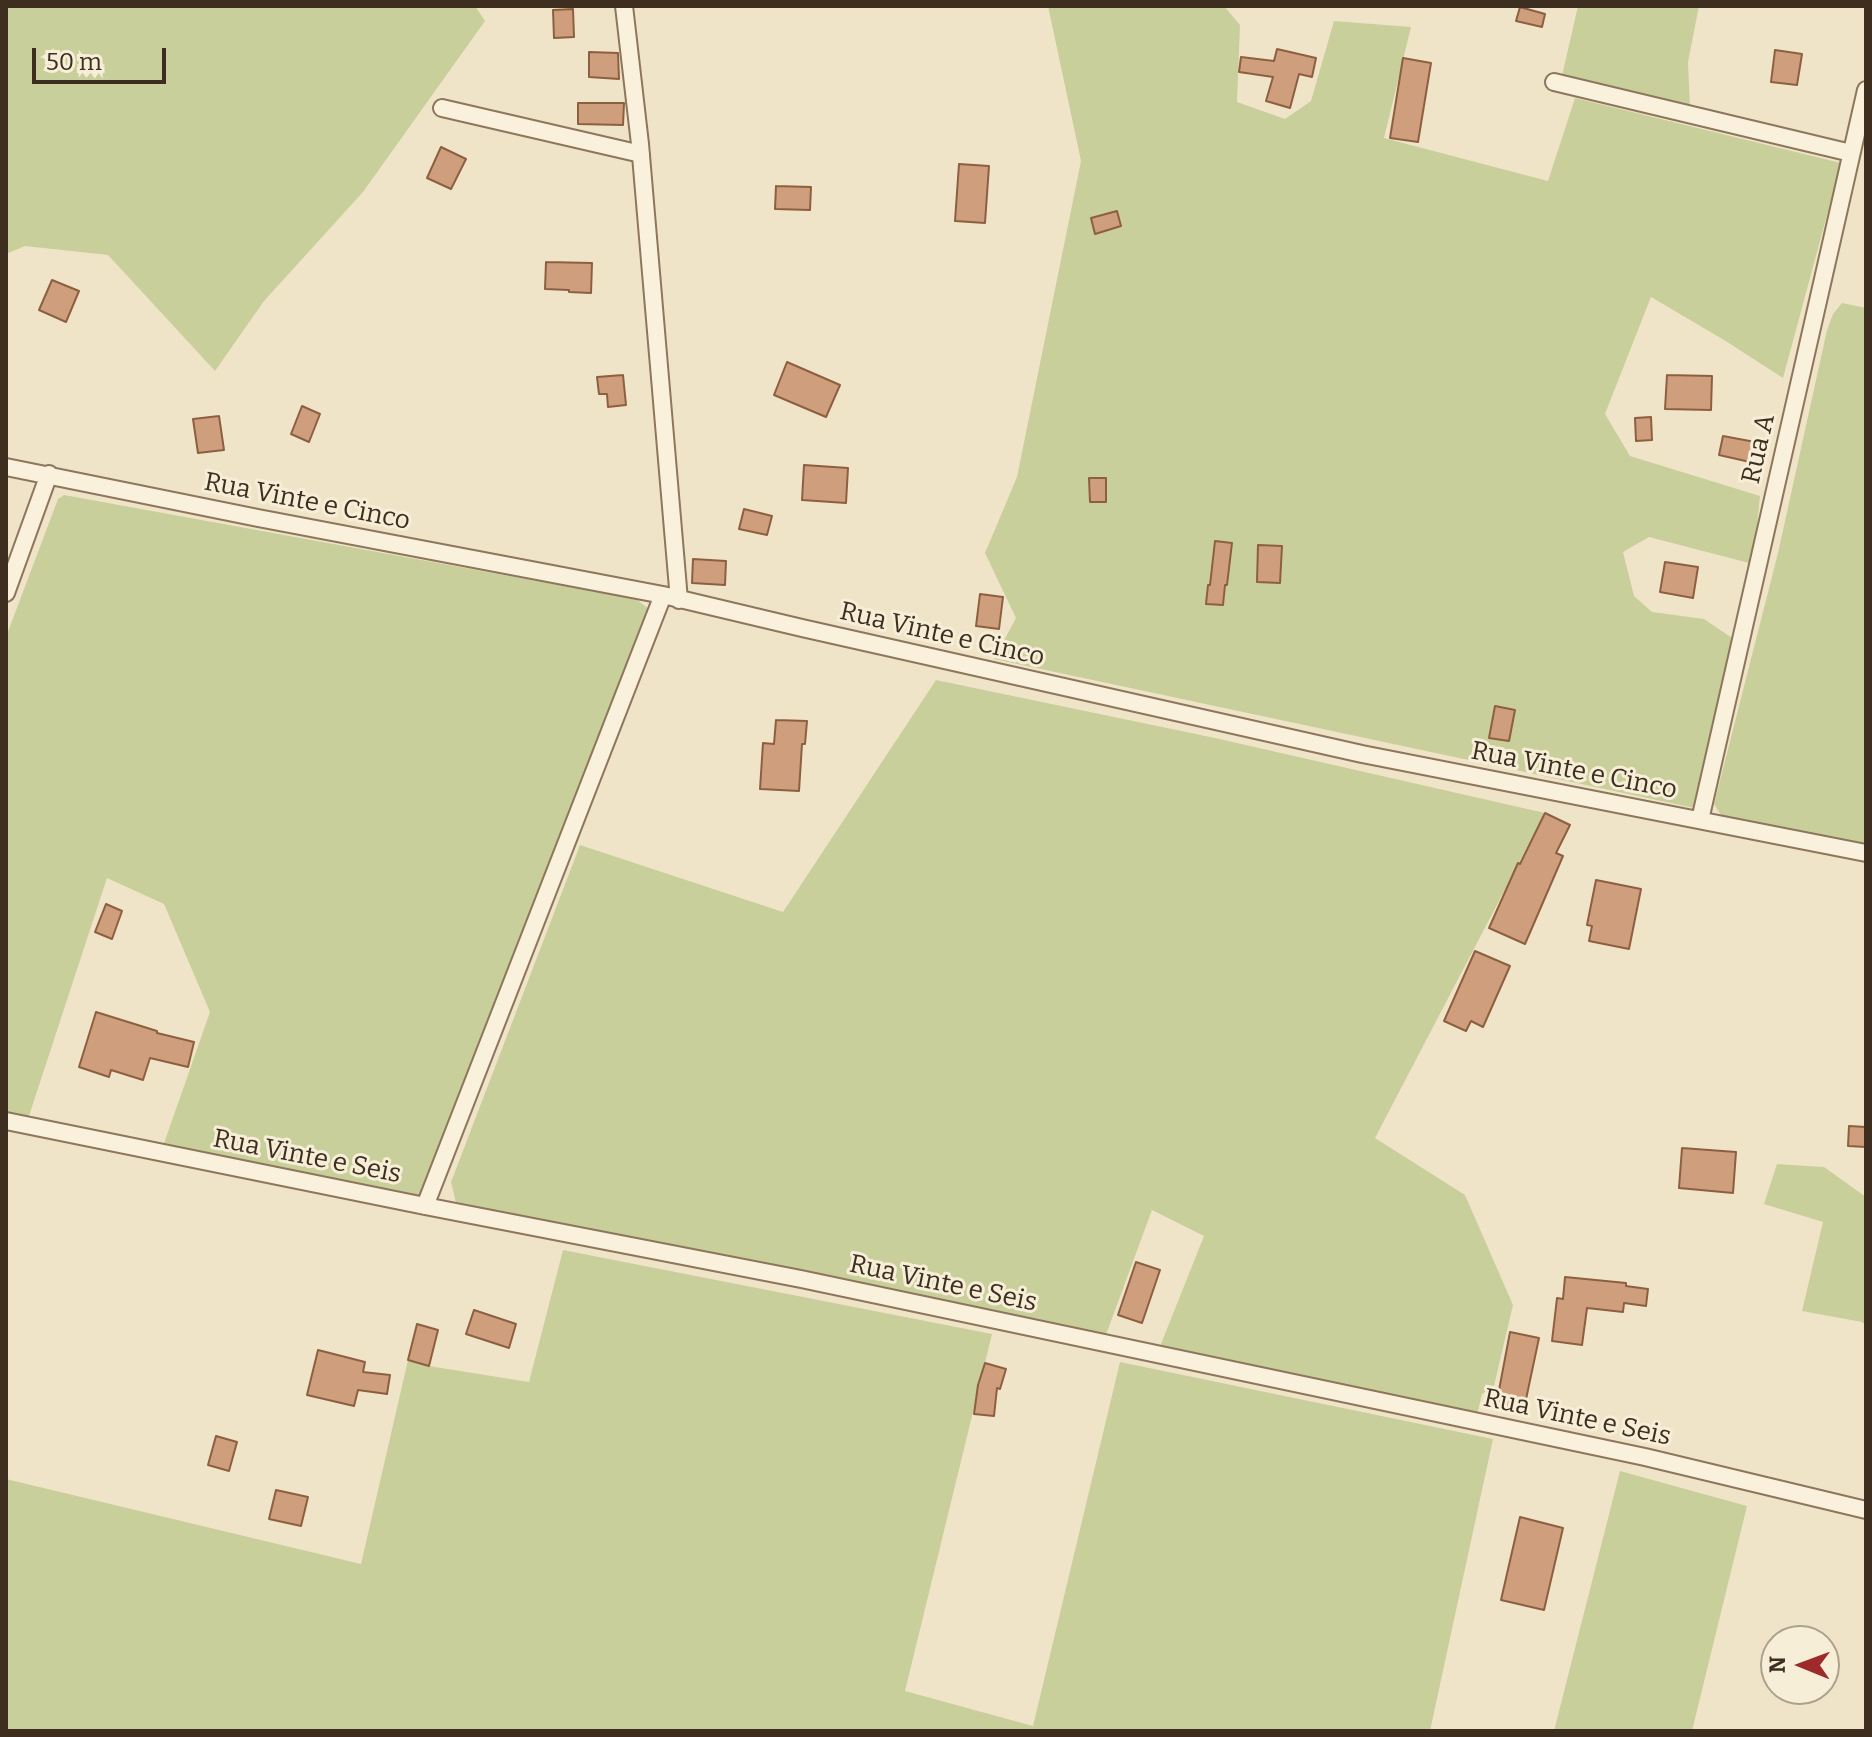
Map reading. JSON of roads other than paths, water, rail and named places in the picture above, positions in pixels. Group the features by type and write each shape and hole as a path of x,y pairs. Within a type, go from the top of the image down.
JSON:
{"street":[{"path":"425,1206 671,597 641,154 624,6"},
{"path":"1554,82 1851,153"},
{"name":"Rua A","path":"1700,820 1866,90"},
{"path":"442,108 641,154"},
{"name":"Rua Vinte e Cinco","path":"6,467 671,597 1362,754 1866,853"},
{"path":"6,593 49,474"},
{"name":"Rua Vinte e Seis","path":"6,1121 816,1282 1660,1460 1866,1510"}]}
